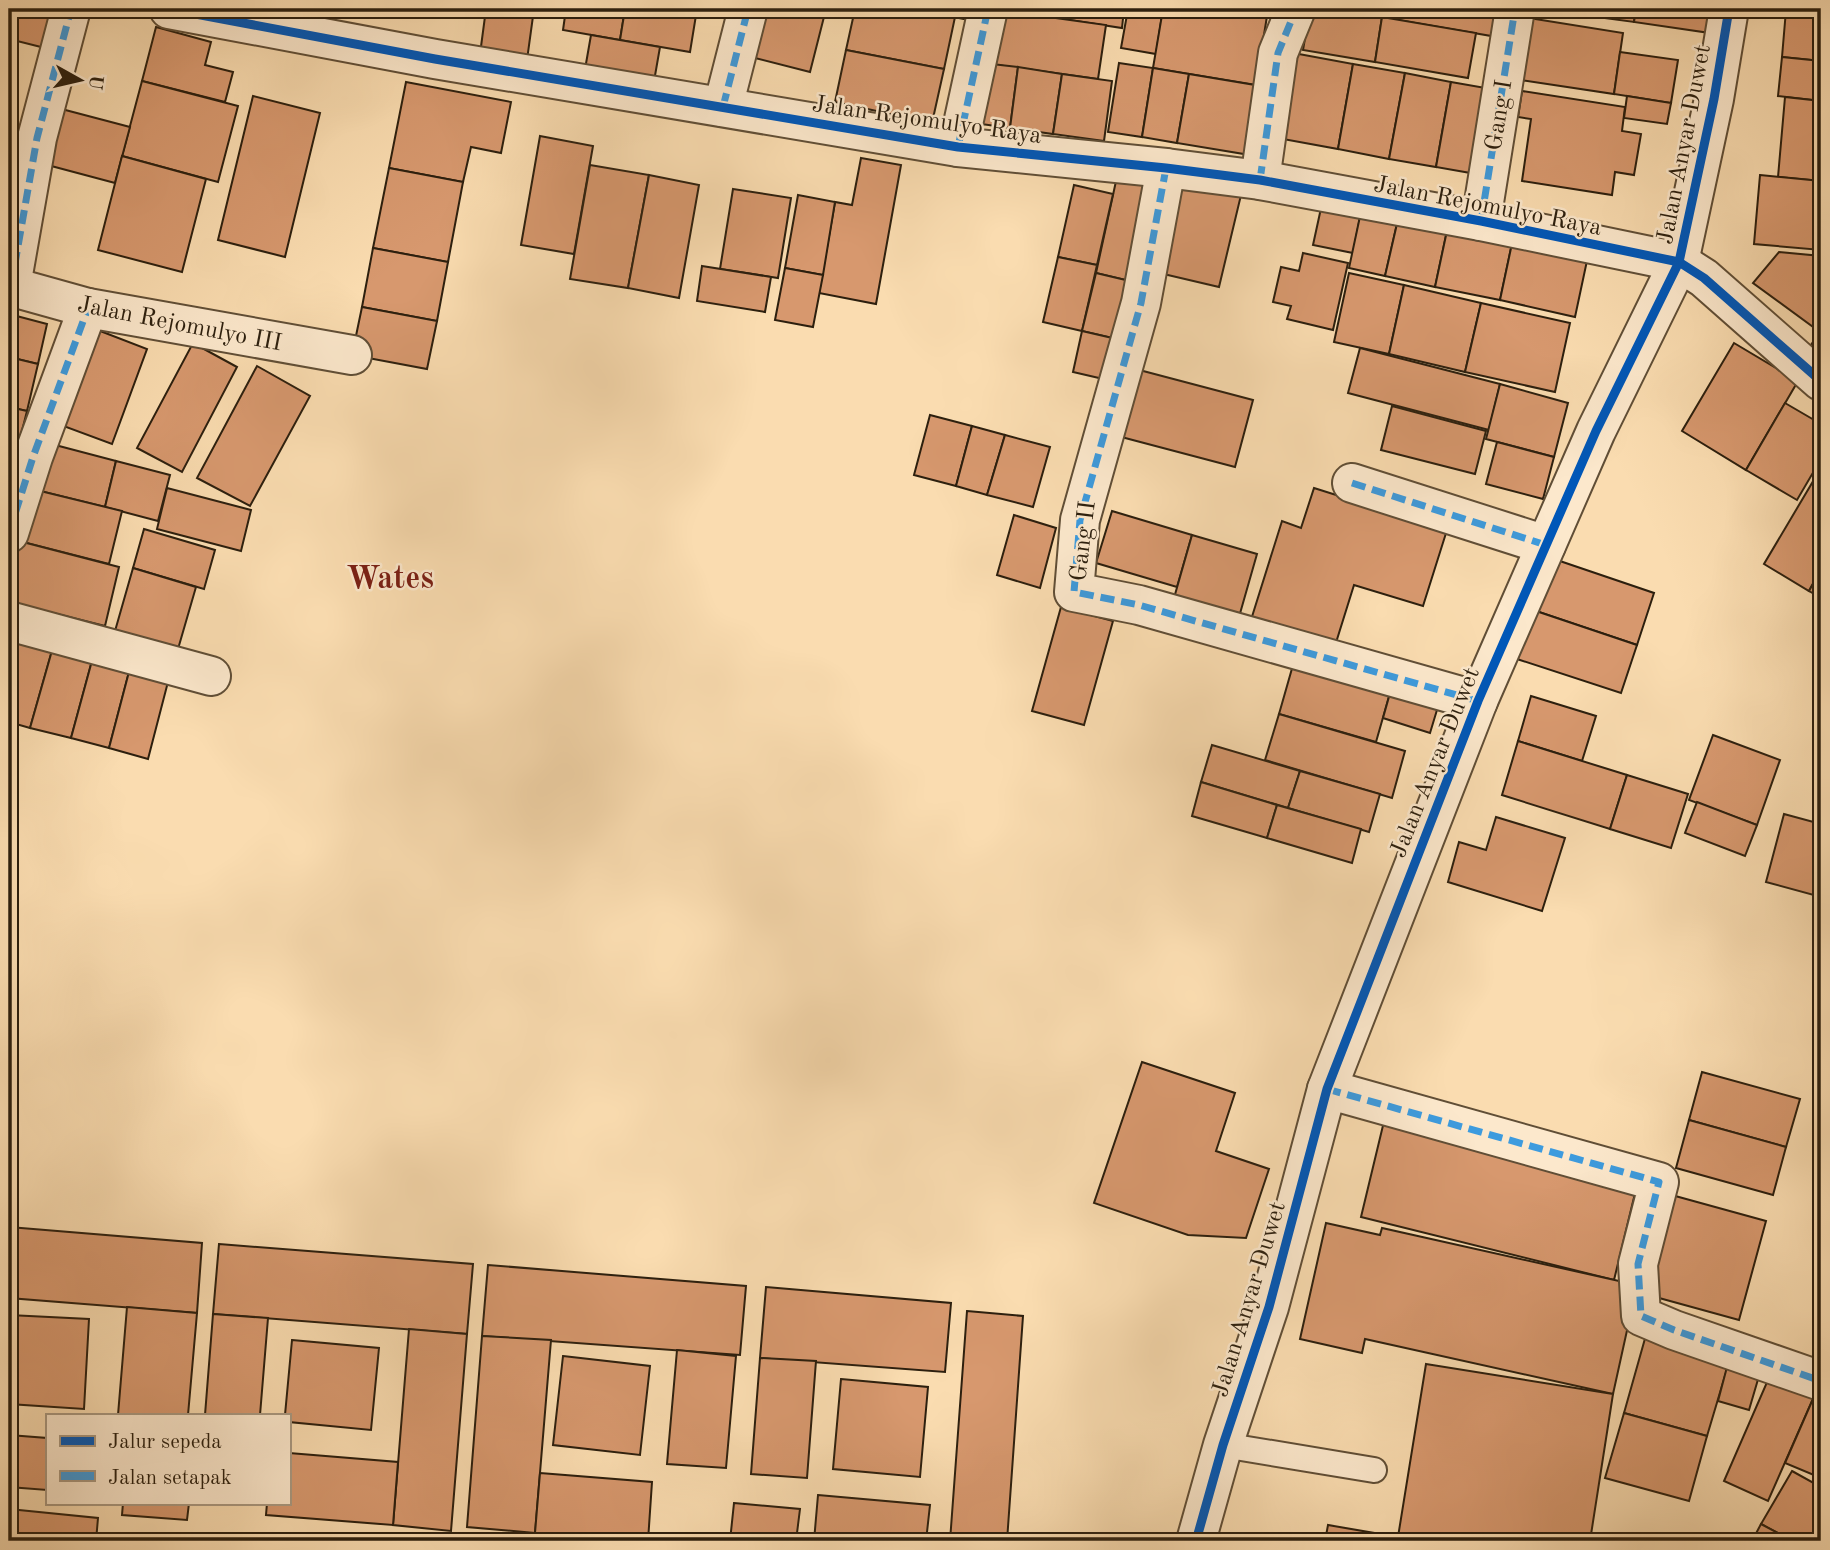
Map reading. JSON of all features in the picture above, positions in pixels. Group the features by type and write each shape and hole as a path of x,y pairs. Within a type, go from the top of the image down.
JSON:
{"street":[{"path":"10,286 37,138 72,9"},
{"name":"Jalan Rejomulyo Raya","path":"169,9 448,61 958,147 1260,180 1481,221 1679,262"},
{"path":"723,107 748,9"},
{"path":"958,147 988,9"},
{"path":"1260,180 1278,53 1296,9"},
{"name":"Gang I","path":"1481,221 1516,9"},
{"name":"Jalan Anyar Duwet","path":"1196,1541 1223,1445 1269,1307 1327,1089 1478,701 1596,431 1679,262 1714,99 1729,9"},
{"name":"Gang II","path":"1166,168 1141,303 1100,440 1080,520 1074,592 1139,606 1478,701"},
{"path":"1679,262 1704,278 1821,381"},
{"name":"Jalan Rejomulyo III","path":"10,286 88,308 352,355"},
{"path":"9,533 33,457 88,308"},
{"path":"1352,483 1546,545"},
{"path":"9,621 211,676"},
{"path":"1327,1089 1660,1182 1638,1264 1642,1316 1674,1330 1821,1381"}],"lane":[{"path":"1223,1445 1374,1470"}],"building":[{"path":"9,9 55,9 45,48 9,39"},
{"path":"486,9 534,9 527,60 480,54"},
{"path":"566,9 625,9 620,40 563,30"},
{"path":"625,9 697,9 690,52 620,40"},
{"path":"762,9 826,9 810,72 751,57"},
{"path":"855,9 914,9 955,17 944,69 846,50"},
{"path":"914,9 966,9 964,19"},
{"path":"998,9 1124,9 1122,28"},
{"path":"1128,9 1163,9 1156,54 1121,48"},
{"path":"1163,9 1222,9 1267,16 1256,85 1153,68"},
{"path":"1310,9 1382,17 1375,62 1303,50"},
{"path":"1326,9 1400,9 1398,20"},
{"path":"1400,9 1508,9 1503,38 1398,20"},
{"path":"1537,9 1636,9 1634,22"},
{"path":"1636,9 1713,9 1710,33 1634,22"},
{"path":"998,10 1106,25 1098,79 990,64"},
{"path":"1786,10 1821,14 1821,61 1782,57"},
{"path":"1382,17 1476,33 1468,78 1375,62"},
{"path":"1529,18 1623,33 1614,94 1520,80"},
{"path":"156,27 211,42 205,65 233,72 225,102 142,81"},
{"path":"591,35 660,47 653,87 584,75"},
{"path":"846,50 944,69 932,123 835,102"},
{"path":"1288,52 1353,64 1338,149 1272,137"},
{"path":"1620,52 1678,60 1671,103 1614,94"},
{"path":"1782,57 1821,61 1821,101 1778,96"},
{"path":"983,63 1018,67 1010,128 974,123"},
{"path":"1119,63 1153,68 1142,137 1108,132"},
{"path":"1353,64 1405,73 1389,159 1338,149"},
{"path":"1018,67 1062,74 1053,134 1010,128"},
{"path":"1153,68 1189,74 1177,143 1142,137"},
{"path":"1405,73 1451,82 1436,167 1389,159"},
{"path":"1062,74 1112,81 1104,141 1053,134"},
{"path":"1189,74 1261,86 1250,155 1177,143"},
{"path":"142,81 238,106 218,182 122,156"},
{"path":"406,82 511,102 501,153 471,147 463,182 389,168"},
{"path":"1451,82 1497,90 1482,175 1436,167"},
{"path":"1522,91 1625,107 1622,131 1641,134 1634,175 1615,172 1612,195 1522,181 1531,119 1518,117"},
{"path":"253,96 320,113 285,257 218,240"},
{"path":"1627,96 1671,103 1667,124 1624,118"},
{"path":"1785,97 1821,101 1821,181 1778,177"},
{"path":"54,107 130,127 115,183 40,163"},
{"path":"540,136 593,146 574,254 521,245"},
{"path":"122,156 206,179 182,272 98,250"},
{"path":"861,158 901,165 876,304 819,293 835,202 852,205"},
{"path":"590,165 649,175 628,288 570,279"},
{"path":"389,168 463,182 448,262 373,248"},
{"path":"1118,172 1156,180 1134,282 1096,273"},
{"path":"649,175 699,185 679,298 628,288"},
{"path":"1760,175 1821,181 1821,250 1754,244"},
{"path":"1177,179 1241,195 1219,287 1155,272"},
{"path":"1074,185 1113,194 1097,265 1058,257"},
{"path":"733,189 791,198 778,278 720,269"},
{"path":"798,195 835,202 823,275 785,268"},
{"path":"1323,199 1362,207 1353,253 1313,245"},
{"path":"1362,207 1399,215 1385,276 1349,268"},
{"path":"1399,215 1448,226 1435,287 1385,276"},
{"path":"1448,226 1514,234 1500,300 1435,287"},
{"path":"1514,234 1588,256 1575,317 1500,300"},
{"path":"373,248 448,262 437,321 362,307"},
{"path":"1779,252 1821,256 1820,332 1753,283"},
{"path":"1303,253 1348,263 1333,330 1287,319 1291,306 1273,302 1281,267 1299,271"},
{"path":"1058,257 1097,265 1082,331 1043,322"},
{"path":"702,266 771,277 765,312 697,301"},
{"path":"785,268 823,275 813,327 775,320"},
{"path":"1096,273 1134,282 1121,340 1082,331"},
{"path":"1349,273 1404,285 1389,354 1334,342"},
{"path":"1404,285 1481,303 1465,372 1389,354"},
{"path":"1481,303 1570,323 1555,392 1465,372"},
{"path":"362,307 437,321 427,369 352,355"},
{"path":"9,314 47,324 38,364 9,357"},
{"path":"95,329 147,349 112,444 58,424"},
{"path":"1821,330 1821,351 1811,345"},
{"path":"1082,331 1121,340 1112,381 1073,372"},
{"path":"193,343 237,367 182,472 137,448"},
{"path":"1734,343 1798,381 1746,470 1682,431"},
{"path":"1360,348 1500,384 1489,430 1348,393"},
{"path":"9,357 38,364 27,411 9,407"},
{"path":"257,366 310,396 250,506 197,478"},
{"path":"1128,367 1253,400 1235,467 1110,434"},
{"path":"1500,384 1568,403 1554,457 1486,439"},
{"path":"1785,403 1821,424 1821,459 1797,500 1746,470"},
{"path":"1392,406 1486,431 1475,474 1381,450"},
{"path":"9,407 27,411 16,455 9,453"},
{"path":"930,415 972,426 956,486 914,475"},
{"path":"972,426 1005,435 987,495 956,486"},
{"path":"1005,435 1050,447 1033,507 987,495"},
{"path":"40,441 116,461 105,507 28,488"},
{"path":"1497,442 1554,457 1543,499 1486,484"},
{"path":"116,461 170,475 158,521 105,507"},
{"path":"1815,478 1821,482 1821,569 1809,591 1764,564"},
{"path":"28,488 122,511 109,564 15,540"},
{"path":"167,488 251,510 241,551 157,529"},
{"path":"1314,488 1447,530 1423,606 1354,585 1334,649 1250,623 1282,521 1301,528"},
{"path":"1112,511 1192,535 1177,587 1096,563"},
{"path":"1014,515 1056,528 1040,588 997,575"},
{"path":"144,529 215,550 204,589 133,568"},
{"path":"1192,535 1257,554 1237,624 1172,605"},
{"path":"15,540 119,567 105,626 9,602 9,566"},
{"path":"1551,558 1654,593 1637,645 1533,610"},
{"path":"133,568 196,587 178,649 115,631"},
{"path":"1821,569 1821,598 1809,591"},
{"path":"1061,607 1113,621 1084,725 1032,711"},
{"path":"1533,610 1637,645 1621,693 1517,659"},
{"path":"9,634 53,647 30,728 9,722"},
{"path":"53,647 93,657 71,738 30,728"},
{"path":"93,657 130,668 109,748 71,738"},
{"path":"1295,658 1392,686 1376,742 1279,714"},
{"path":"130,668 169,678 148,759 109,748"},
{"path":"1392,686 1440,700 1430,733 1383,718"},
{"path":"1531,696 1596,716 1582,761 1518,741"},
{"path":"1279,714 1405,751 1392,798 1265,760"},
{"path":"1713,735 1780,760 1757,825 1689,800"},
{"path":"1518,741 1627,775 1610,829 1502,795"},
{"path":"1212,745 1300,771 1288,808 1201,782"},
{"path":"1300,771 1380,794 1369,832 1288,808"},
{"path":"1627,775 1688,794 1671,848 1610,829"},
{"path":"1201,782 1277,805 1267,838 1192,816"},
{"path":"1697,802 1757,825 1745,856 1685,833"},
{"path":"1277,805 1361,829 1352,863 1267,838"},
{"path":"1784,814 1821,824 1821,897 1766,882"},
{"path":"1496,817 1565,838 1542,911 1448,882 1459,842 1486,850"},
{"path":"1142,1062 1235,1093 1216,1151 1269,1169 1246,1238 1188,1235 1094,1203"},
{"path":"1702,1072 1800,1099 1786,1147 1689,1120"},
{"path":"1386,1113 1638,1181 1614,1280 1361,1217"},
{"path":"1689,1120 1786,1147 1773,1195 1676,1168"},
{"path":"1668,1194 1766,1221 1739,1320 1641,1293"},
{"path":"1326,1223 1380,1235 1382,1228 1637,1285 1613,1394 1365,1339 1362,1353 1300,1339"},
{"path":"9,1227 202,1243 197,1313 9,1298"},
{"path":"219,1244 473,1264 467,1334 213,1314"},
{"path":"488,1265 746,1286 740,1355 482,1336"},
{"path":"766,1287 951,1303 945,1372 760,1358"},
{"path":"127,1307 197,1313 188,1414 118,1414"},
{"path":"967,1311 1023,1316 1007,1541 950,1541"},
{"path":"213,1314 268,1318 260,1414 205,1414"},
{"path":"9,1315 89,1319 84,1409 9,1404"},
{"path":"409,1329 467,1334 451,1531 393,1525"},
{"path":"1646,1335 1730,1359 1707,1436 1624,1413"},
{"path":"482,1336 551,1340 535,1533 467,1527"},
{"path":"292,1340 379,1348 371,1430 290,1422 290,1414 285,1414"},
{"path":"677,1350 736,1356 726,1468 667,1464"},
{"path":"563,1356 650,1366 640,1455 553,1445"},
{"path":"760,1358 816,1361 807,1478 751,1474"},
{"path":"1426,1364 1613,1394 1590,1541 1325,1541 1328,1525 1398,1537"},
{"path":"1727,1367 1759,1376 1749,1410 1718,1401"},
{"path":"1771,1373 1816,1392 1768,1501 1724,1481"},
{"path":"841,1379 928,1387 920,1477 833,1469"},
{"path":"1816,1392 1821,1395 1821,1478 1785,1463"},
{"path":"1624,1413 1707,1436 1689,1501 1605,1478"},
{"path":"9,1435 46,1438 46,1490 9,1487"},
{"path":"290,1453 398,1462 393,1525 266,1515 267,1504 290,1504"},
{"path":"1792,1471 1821,1487 1821,1541 1793,1541 1761,1524"},
{"path":"540,1473 652,1482 648,1541 535,1533"},
{"path":"818,1495 930,1505 926,1541 814,1541"},
{"path":"734,1503 800,1509 796,1541 730,1541"},
{"path":"123,1504 189,1504 187,1520 122,1515"},
{"path":"9,1509 98,1518 96,1541 9,1541"},
{"path":"1761,1524 1793,1541 1752,1541"}],"marked path":[{"path":"11,286 37,138 71,9"},
{"path":"723,107 748,9"},
{"path":"958,147 988,9"},
{"path":"1260,180 1278,53 1296,9"},
{"path":"1481,221 1515,9"},
{"path":"1166,168 1141,303 1080,520 1074,592 1139,605 1478,701"},
{"path":"9,533 33,457 88,308"},
{"path":"1352,483 1546,545"},
{"path":"1327,1089 1659,1182 1638,1264 1641,1316 1821,1381"}],"cycle path":[{"path":"169,9 435,59 958,147 1260,180 1481,221 1679,262 1704,278 1821,381"},
{"path":"1196,1541 1223,1445 1269,1307 1327,1089 1478,701 1596,431 1679,262 1714,99 1729,9"}],"district":[{"name":"Wates","path":"390,577"}]}
